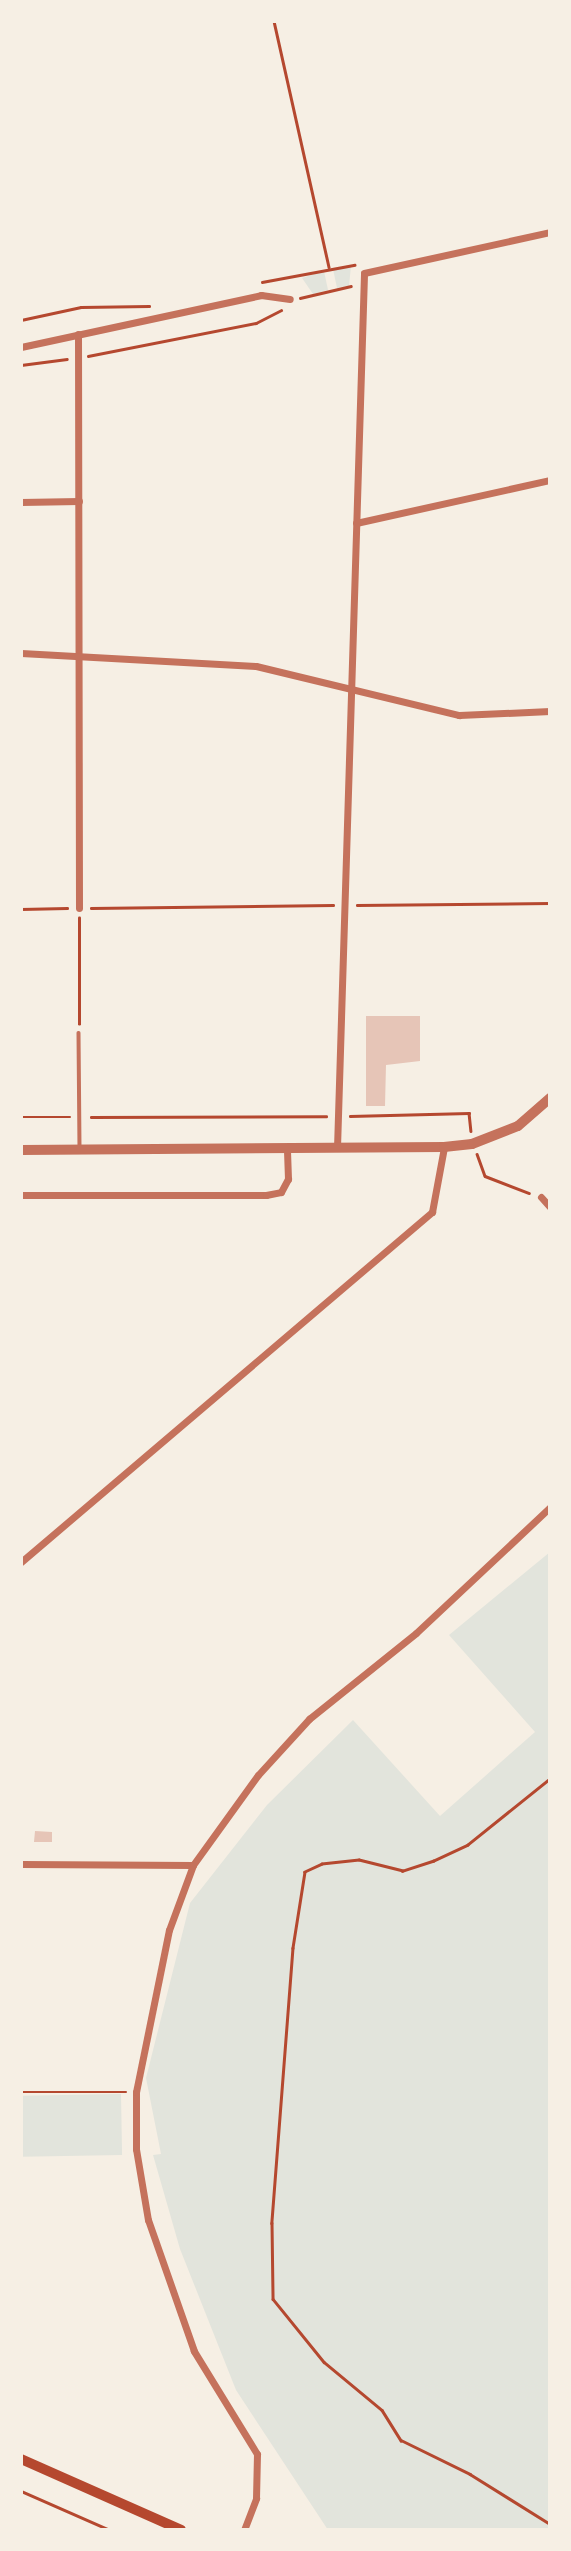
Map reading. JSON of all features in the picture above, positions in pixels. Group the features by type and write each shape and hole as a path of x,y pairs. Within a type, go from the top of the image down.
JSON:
{"main road":[{"path":"21,2459 181,2530"}],"street":[{"path":"337,1148 348,690 364,272 550,232"},
{"path":"21,347 261,295 290,299"},
{"path":"78,334 79,908"},
{"path":"356,523 550,480"},
{"path":"21,502 79,501"},
{"path":"21,653 256,666 459,715 550,711"},
{"path":"21,1150 444,1147 472,1144 518,1126 550,1098"},
{"path":"21,1562 432,1212 444,1147"},
{"path":"21,1195 266,1195 281,1192 288,1179 287,1149"},
{"path":"541,1197 550,1207"},
{"path":"244,2530 260,2476 257,2454 194,2351 166,2280 148,2221 136,2149 136,2092 169,1930 193,1866 258,1775 308,1721 416,1633 550,1507"},
{"path":"21,1864 193,1866"}],"lane":[{"path":"79,1033 80,1149"}],"path":[{"path":"274,21 329,267"},
{"path":"21,365 78,358 256,323 276,314 290,299 349,288 364,272 352,263 250,284"},
{"path":"21,320 81,307 159,306"},
{"path":"21,909 550,903"},
{"path":"79,908 79,1033"},
{"path":"21,1117 469,1113"},
{"path":"485,1176 541,1197"},
{"path":"550,1779 468,1845 434,1861 403,1871 359,1860 322,1864 305,1872 291,1962 272,2223 273,2299 324,2362 382,2410 401,2441 470,2474 550,2524"},
{"path":"21,2091 136,2092"},
{"path":"21,2491 110,2530"}],"shaded area":[{"path":"351,266 349,286 337,288 333,269"},
{"path":"324,271 328,290 313,294 302,278"},
{"path":"550,1552 550,2530 328,2530 236,2390 180,2249 153,2155 161,2154 146,2078 190,1903 267,1805 353,1720 440,1816 535,1732 449,1635"},
{"path":"121,2094 122,2155 22,2157 21,2096"}],"building":[{"path":"366,1016 420,1016 420,1061 386,1065 385,1106 366,1106"},
{"path":"35,1831 52,1832 52,1842 34,1842"}]}
